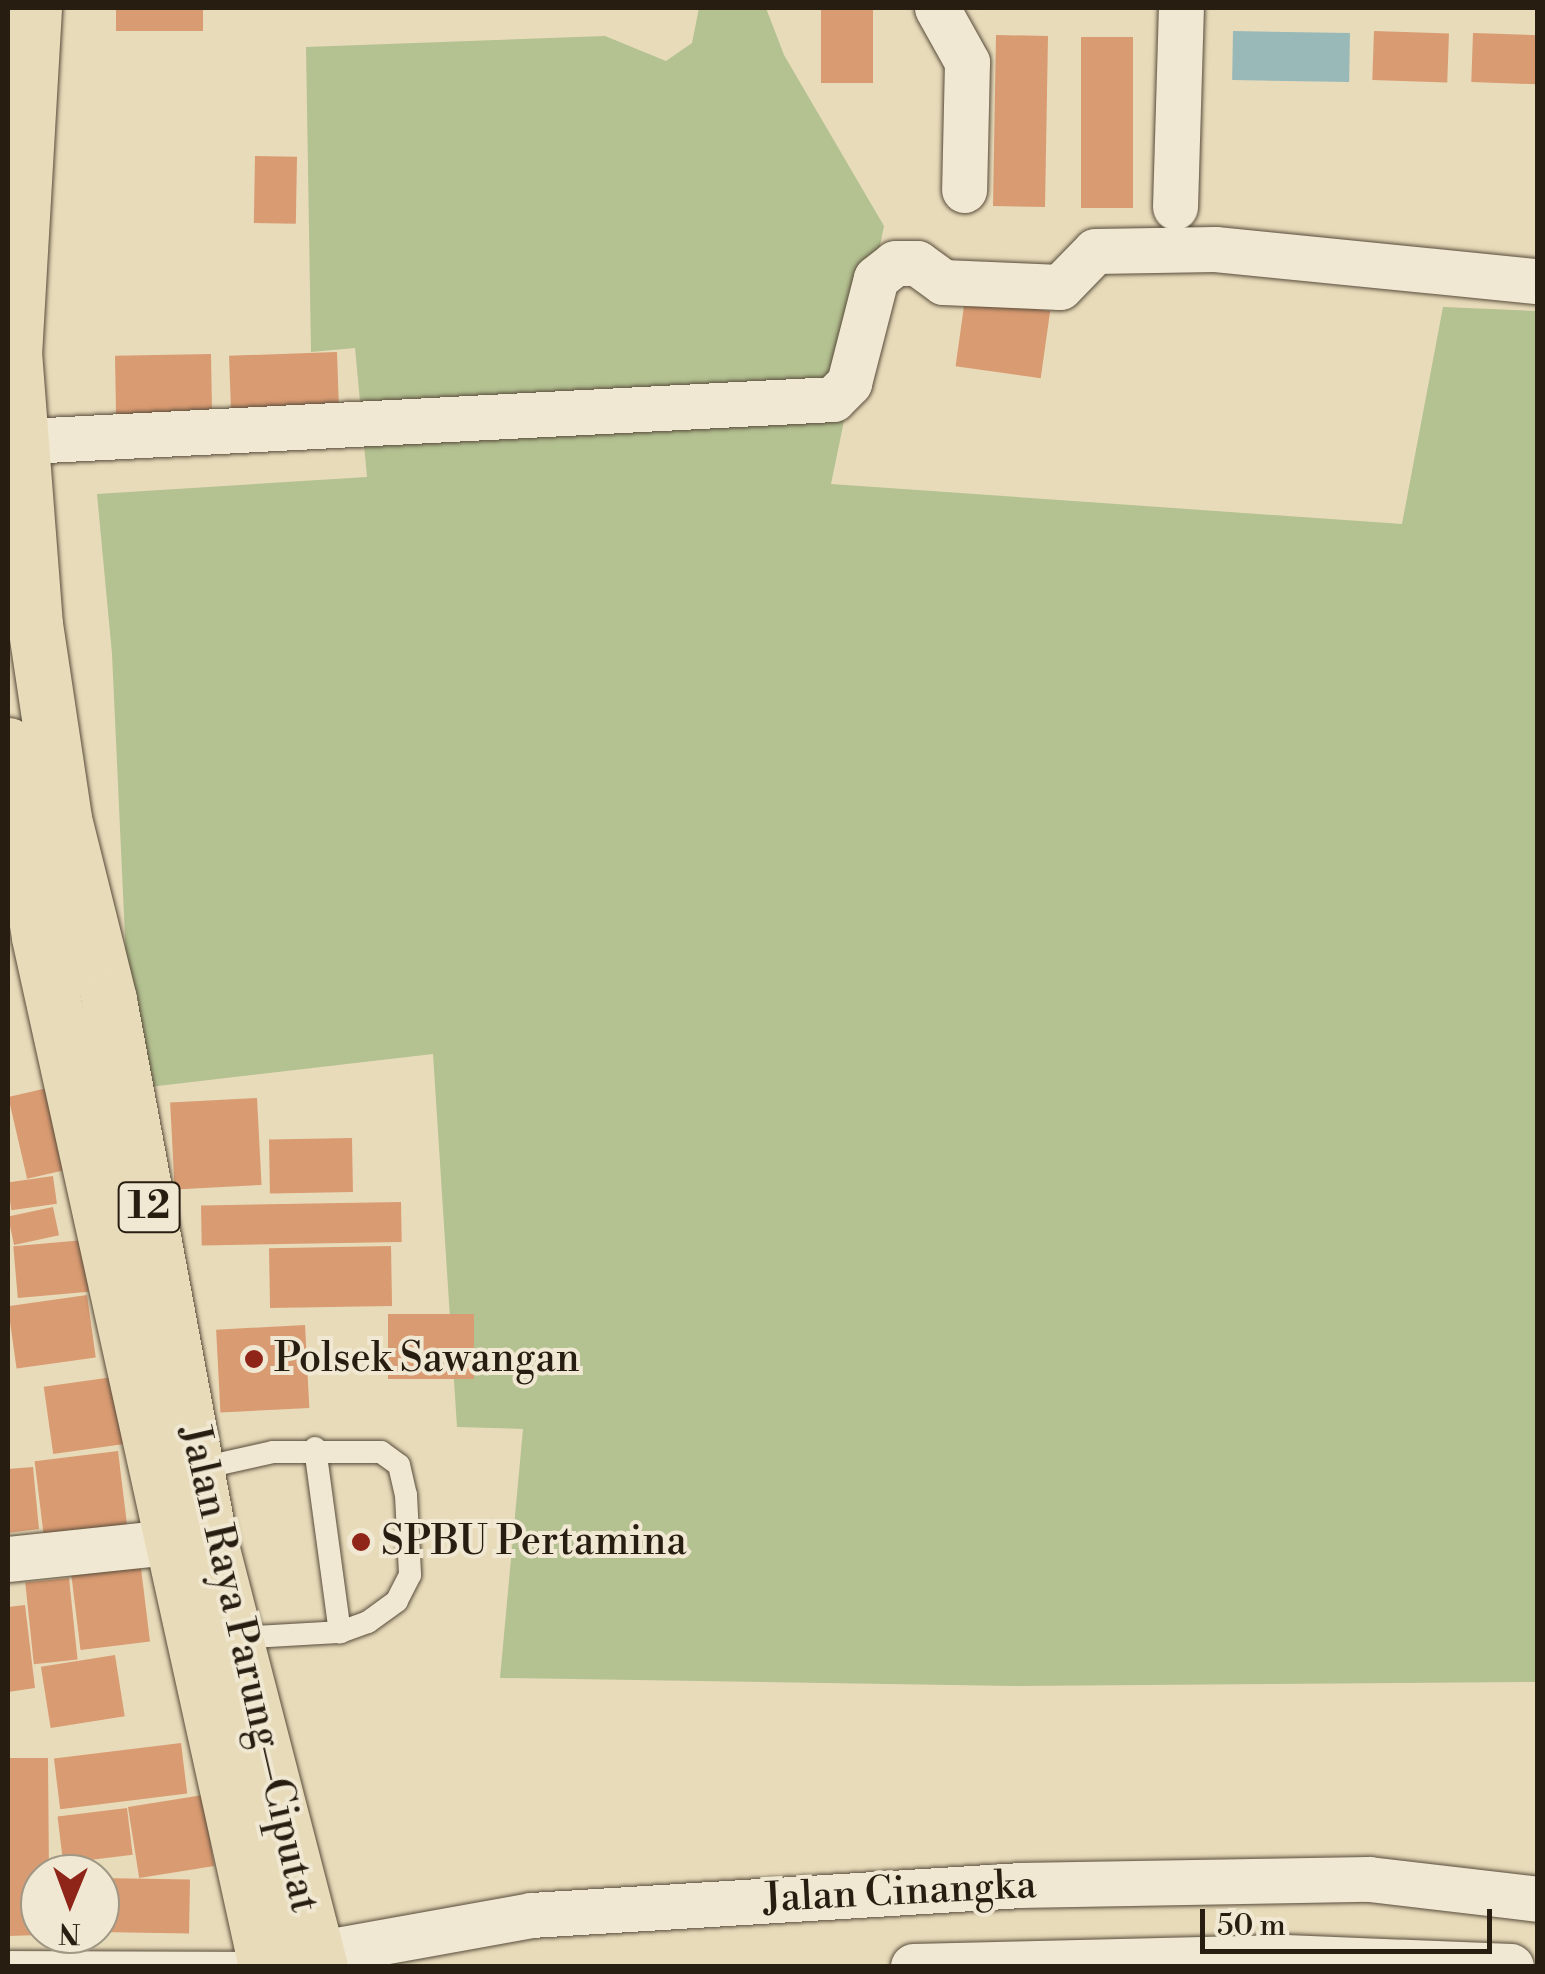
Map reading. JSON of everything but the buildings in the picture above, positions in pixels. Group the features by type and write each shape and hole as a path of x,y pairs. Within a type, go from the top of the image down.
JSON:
{"highway":[{"name":"Jalan Raya Parung—Ciputat","path":"34,8 13,222 14,441 34,624 64,819 45,934"},
{"name":"Jalan Raya Parung—Ciputat","path":"8,752 45,934 218,1638 292,1962"}],"street":[{"path":"937,8 967,62 964,190"},
{"path":"1176,207 1181,8"},
{"path":"14,441 834,399 849,382 876,278 895,262 916,263 944,282 1060,287 1094,251 1216,249 1538,281"},
{"path":"8,1559 192,1541"},
{"name":"Jalan Cinangka","path":"292,1962 531,1915 1018,1885 1368,1879 1538,1899"},
{"name":"Jalan Cinangka","path":"913,1966 1366,1957 1511,1966"}],"lane":[{"path":"178,1473 315,1448 381,1452 398,1465 406,1495 410,1575 397,1601 368,1622 340,1632 218,1638"},
{"path":"315,1448 340,1632"},
{"path":"8,1962 292,1962"}],"green space":[{"path":"699,8 766,8 784,55 884,226 831,484 1402,524 1443,307 1537,311 1537,1682 1015,1686 500,1678 523,1429 457,1427 433,1054 132,1089 112,654 97,494 367,477 355,348 311,352 306,47 605,36 666,61 692,43"}],"water":[{"path":"1233,31 1350,33 1349,82 1232,80"}],"place":[{"name":"Polsek Sawangan","path":"254,1359"},
{"name":"SPBU Pertamina","path":"361,1542"}]}
